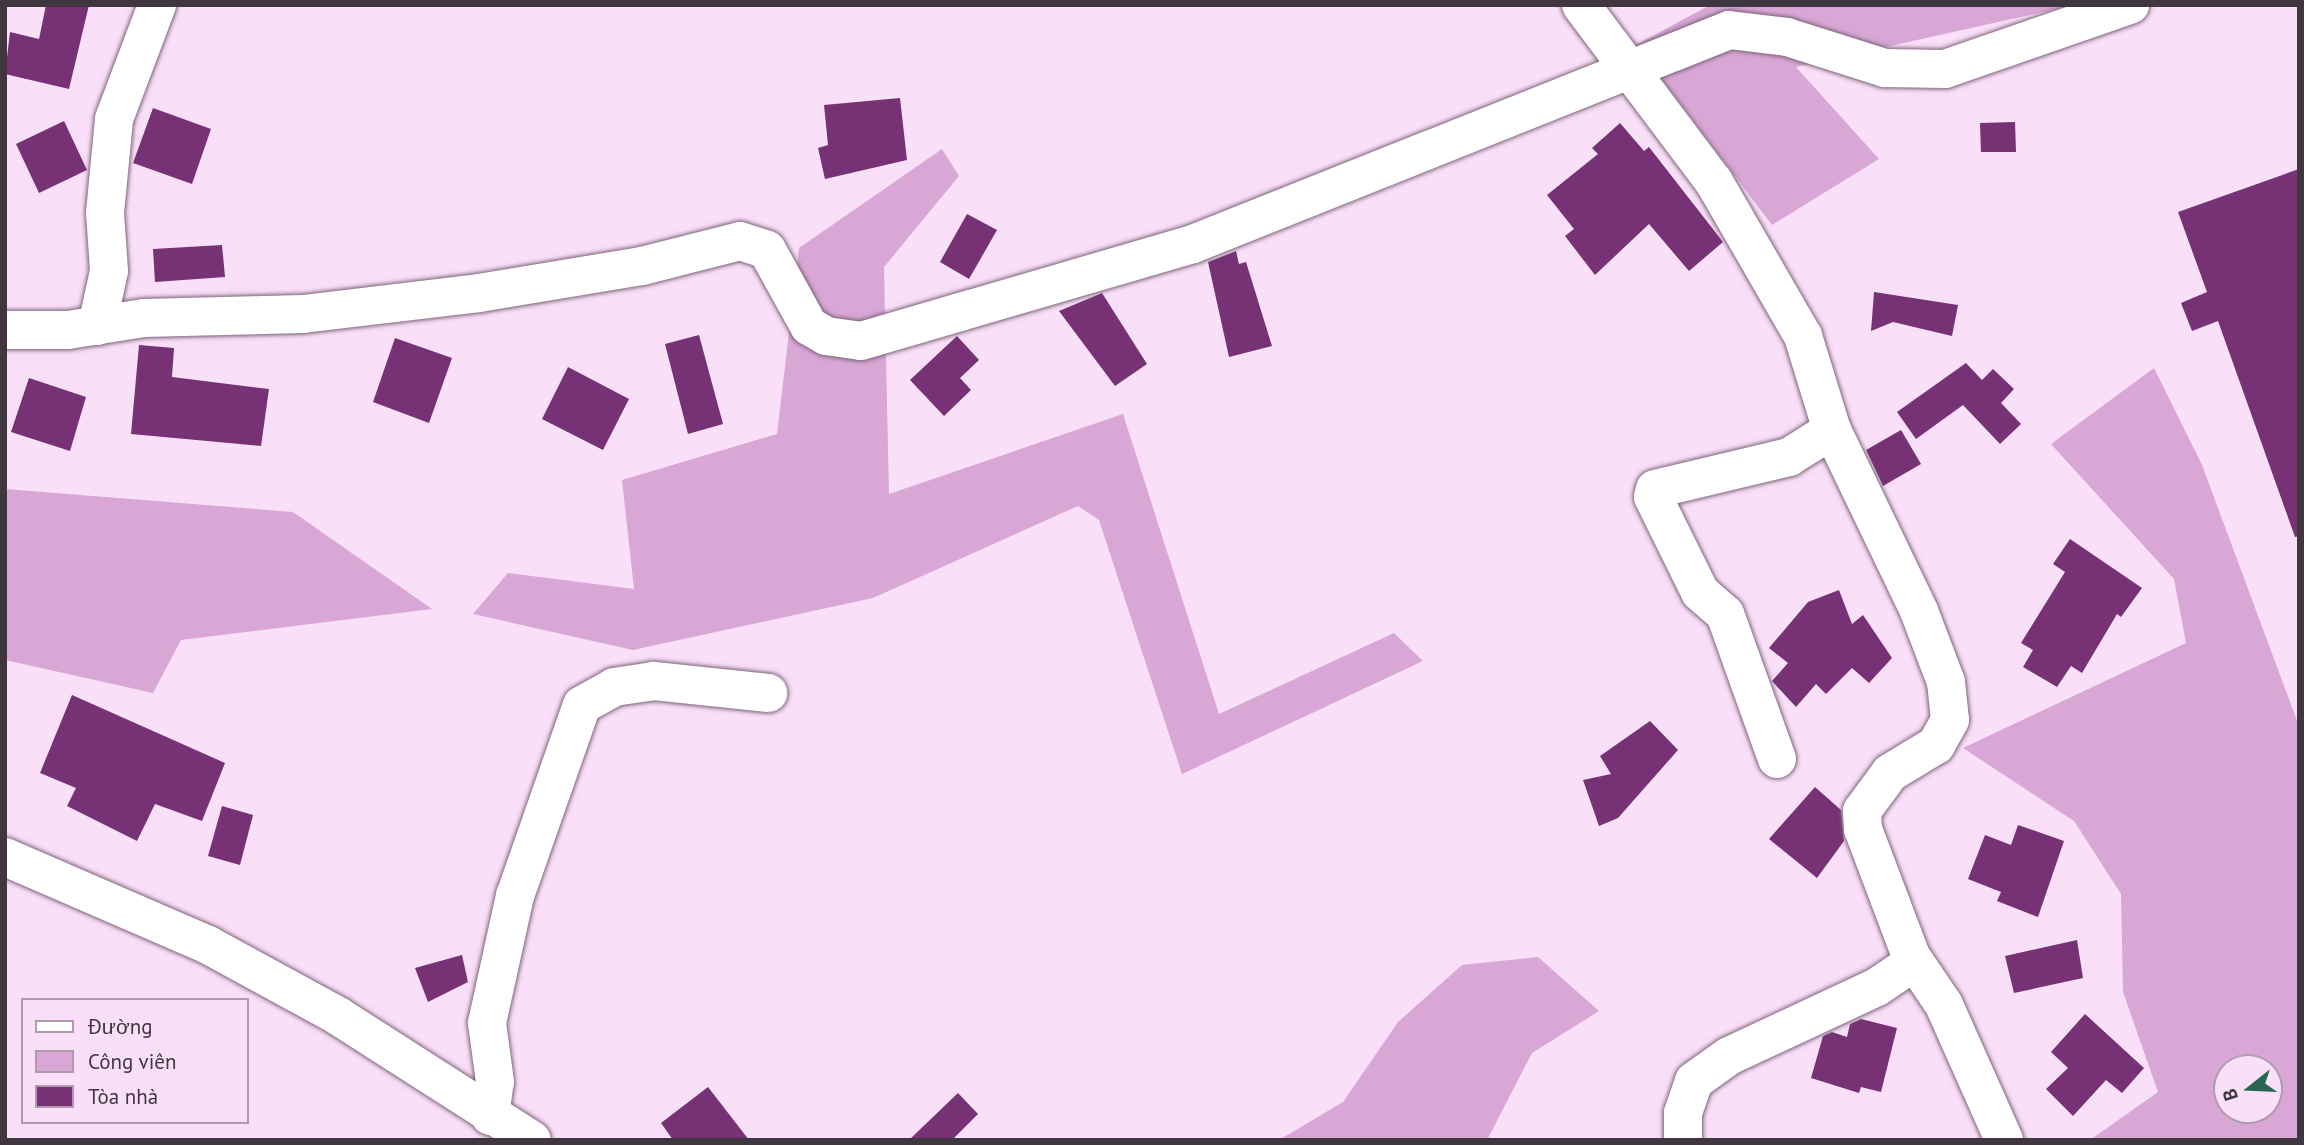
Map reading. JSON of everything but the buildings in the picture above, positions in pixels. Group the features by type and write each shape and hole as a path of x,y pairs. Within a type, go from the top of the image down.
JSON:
{"street":[{"path":"97,326 109,271 105,213 114,119 157,5"},
{"path":"1581,5 1624,70 1714,182 1803,336 1832,430 1919,611 1946,682 1950,720 1936,745 1890,773 1863,811 1863,828 1911,956 1944,1005 2004,1140"},
{"path":"5,330 97,326 144,318 303,314 480,293 642,266 740,241 767,250 809,326 825,336 861,341 1193,244 1729,30 1749,29 1885,68 1944,69 2130,5"},
{"path":"1777,759 1725,614 1700,592 1653,497 1655,489 1789,457 1832,430"},
{"path":"490,1116 495,1082 487,1023 515,896 582,705 614,687 654,681 768,693"},
{"path":"5,857 208,945 338,1016 490,1116 532,1140"},
{"path":"1682,1140 1682,1113 1694,1081 1729,1056 1901,975 1911,956"}],"green space":[{"path":"1710,5 2075,5 1796,67 1879,159 1772,225 1636,45"},
{"path":"942,149 959,176 884,267 889,494 1123,414 1219,714 1394,633 1423,661 1182,774 1099,520 1078,506 873,598 633,650 473,614 508,573 634,589 622,480 777,434 799,248"},
{"path":"2154,368 2202,465 2299,726 2299,1140 2090,1140 2158,1092 2123,992 2121,894 2074,821 1963,748 2186,643 2174,579 2051,444"},
{"path":"5,489 293,512 432,609 181,640 153,693 5,660"},
{"path":"1538,957 1599,1011 1532,1053 1487,1140 1279,1140 1343,1102 1398,1022 1462,965"}]}
